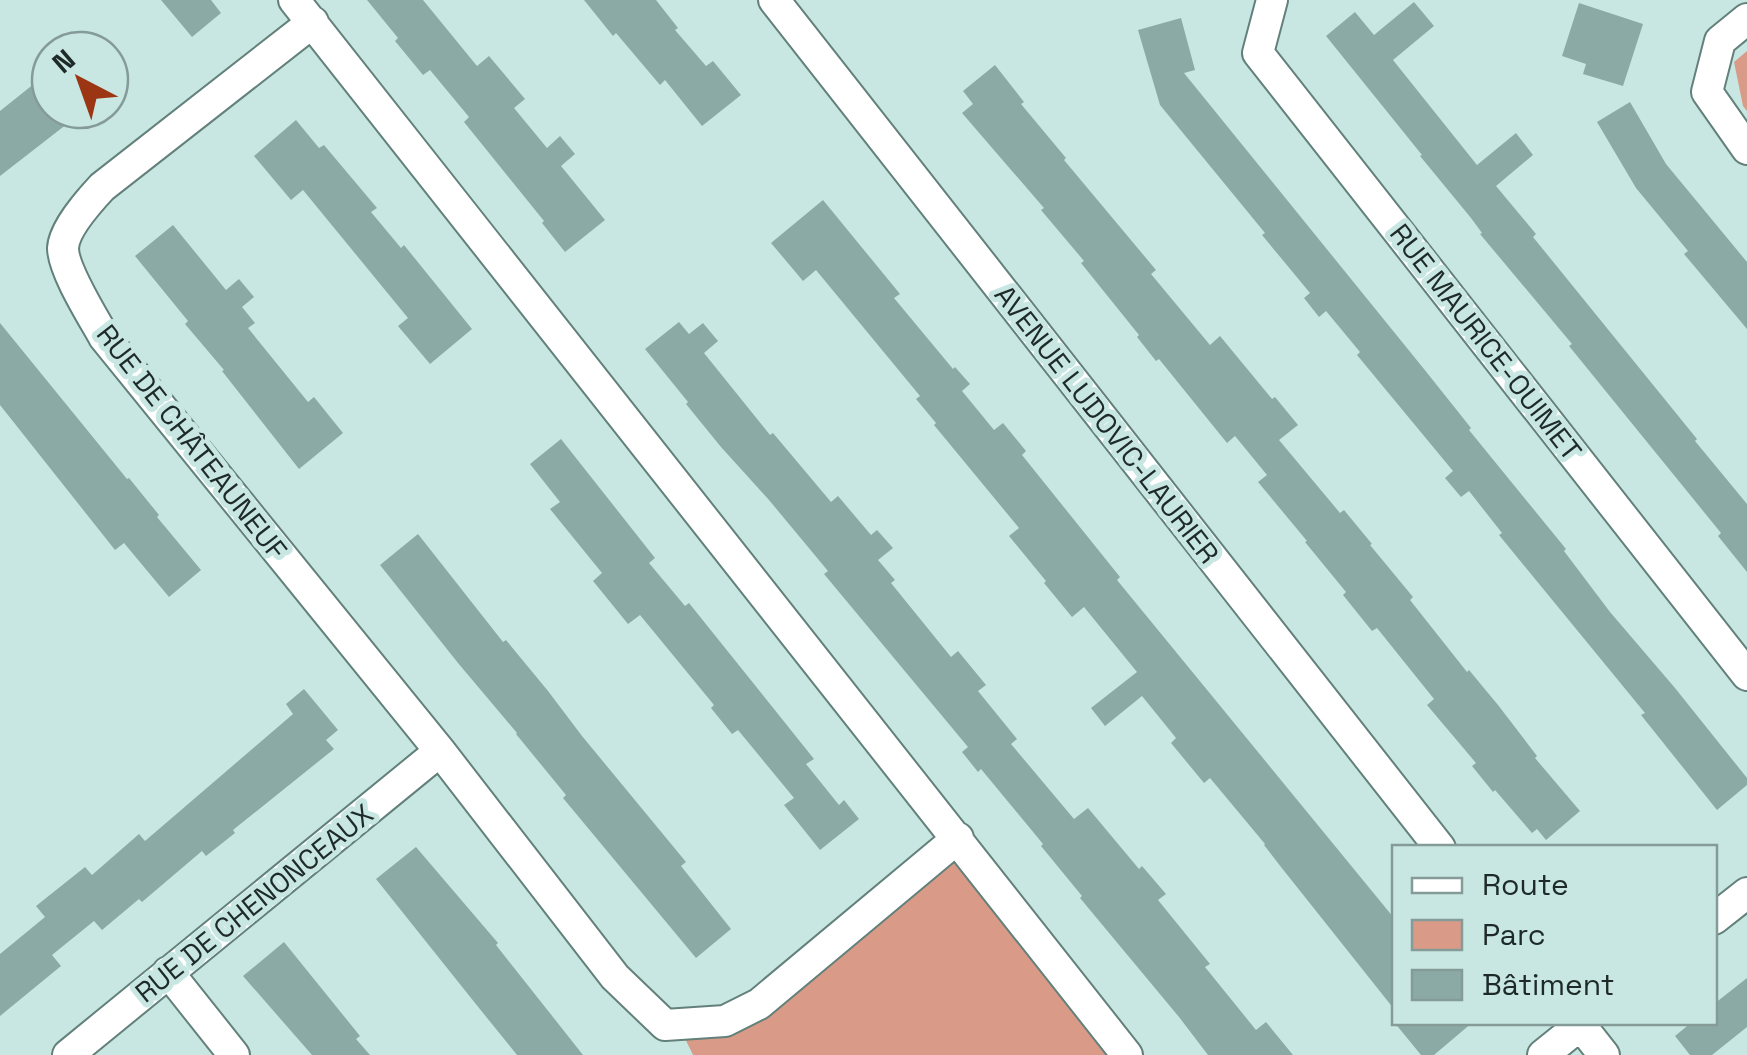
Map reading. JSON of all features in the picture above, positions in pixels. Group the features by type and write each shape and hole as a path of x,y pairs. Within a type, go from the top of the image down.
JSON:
{"street":[{"name":"AVENUE LUDOVIC-LAURIER","path":"774,0 1438,845"},
{"name":"RUE MAURICE-OUIMET","path":"1272,0 1258,53 1747,675"},
{"name":"RUE DE CHÂTEAUNEUF","path":"304,11 102,187 77,214 63,247 72,277 104,337 440,751"},
{"path":"304,11 1127,1055"},
{"path":"1747,19 1720,41 1706,92 1747,150"},
{"path":"440,751 615,976 665,1025 725,1021 758,1004 958,838"},
{"name":"RUE DE CHENONCEAUX","path":"68,1055 440,751"},
{"path":"1717,917 1747,893"},
{"path":"168,972 234,1055"},
{"path":"1543,1055 1580,1025"},
{"path":"1582,1025 1604,1055"}],"green space":[{"path":"1747,51 1747,111 1734,62"},
{"path":"953,843 1126,1055 693,1055 678,1024 722,1020"}],"building":[{"path":"161,0 211,0 221,13 192,37"},
{"path":"367,0 423,0 477,66 489,56 525,99 514,108 547,148 560,136 575,154 561,166 605,220 565,252 464,122 469,117 430,70 423,75"},
{"path":"584,0 656,0 706,66 713,61 741,95 702,126 665,80 660,85"},
{"path":"1414,2 1434,26 1393,60 1477,165 1516,133 1533,155 1496,186 1747,504 1747,572 1718,536 1721,533 1326,36 1355,12 1374,35"},
{"path":"1579,3 1643,24 1623,86 1583,74 1586,64 1562,56"},
{"path":"1181,18 1195,70 1184,73 1471,428 1610,612 1747,778 1747,785 1717,810 1641,715 1645,713 1499,535 1502,533 1469,491 1461,497 1445,478 1453,471 1357,355 1360,352 1326,311 1319,317 1304,298 1310,293 1262,235 1265,233 1160,105 1138,30"},
{"path":"995,65 1064,160 1156,270 1151,274 1210,345 1220,336 1298,425 1279,440 1340,513 1344,510 1372,544 1413,597 1410,600 1580,811 1546,840 1537,829 1532,833 1472,766 1476,763 1427,705 1434,699 1377,628 1372,631 1307,541 1258,482 1267,475 1235,436 1227,443 1159,359 1156,361 1081,263 1084,261 1041,210 1044,208 962,113 973,104 963,91"},
{"path":"30,87 30,130 59,130 0,176 0,111"},
{"path":"1630,102 1666,164 1747,262 1747,329 1684,254 1688,251 1636,188 1597,122"},
{"path":"296,120 319,148 324,145 377,208 371,212 401,248 404,245 472,329 430,364 398,326 408,318 303,190 291,200 254,156"},
{"path":"823,200 900,294 894,298 970,384 962,391 994,430 1003,423 1026,451 1022,455 1120,577 1117,580 1392,916 1392,1006 1210,778 1204,783 1171,743 1176,738 1142,696 1105,726 1091,708 1137,672 1084,607 1072,617 1044,583 1009,536 1019,528 934,425 916,399 920,396 816,270 803,281 771,243"},
{"path":"173,225 226,290 239,279 254,297 242,307 255,323 248,328 308,402 314,397 343,433 299,469 135,256"},
{"path":"679,322 689,334 703,323 718,341 704,353 770,435 773,433 831,502 838,496 871,535 877,530 893,548 878,560 895,580 891,583 951,657 958,651 986,685 978,691 1017,739 1011,744 1074,819 1088,808 1139,869 1142,866 1166,894 1158,900 1210,964 1205,967 1256,1030 1266,1022 1293,1055 1208,1055 1080,898 1043,844 981,769 978,772 962,752 968,747 824,574 828,571 721,447 645,349"},
{"path":"0,323 201,570 169,597 124,543 115,550 0,405"},
{"path":"561,439 655,558 649,563 685,606 689,603 814,759 806,764 839,805 844,800 859,819 820,850 784,805 794,798 738,730 732,734 711,708 714,705 640,615 628,624 593,581 602,573 550,509 560,502 530,464"},
{"path":"418,534 686,862 681,866 731,929 696,958 563,798 566,795 380,565"},
{"path":"304,689 338,730 326,740 334,749 233,830 235,833 206,856 202,851 142,902 139,899 102,930 94,921 52,955 61,966 0,1016 0,954 45,917 36,906 85,867 92,875 139,834 145,841 293,714 286,704"},
{"path":"416,847 498,943 583,1055 517,1055 475,1003 376,879"},
{"path":"284,942 360,1036 356,1039 370,1055 312,1055 243,976"},
{"path":"1747,978 1747,1027 1712,1055 1690,1055 1675,1036 1688,1025 1717,1025 1717,1002"},
{"path":"1396,1025 1469,1025 1434,1055 1421,1055"}]}
